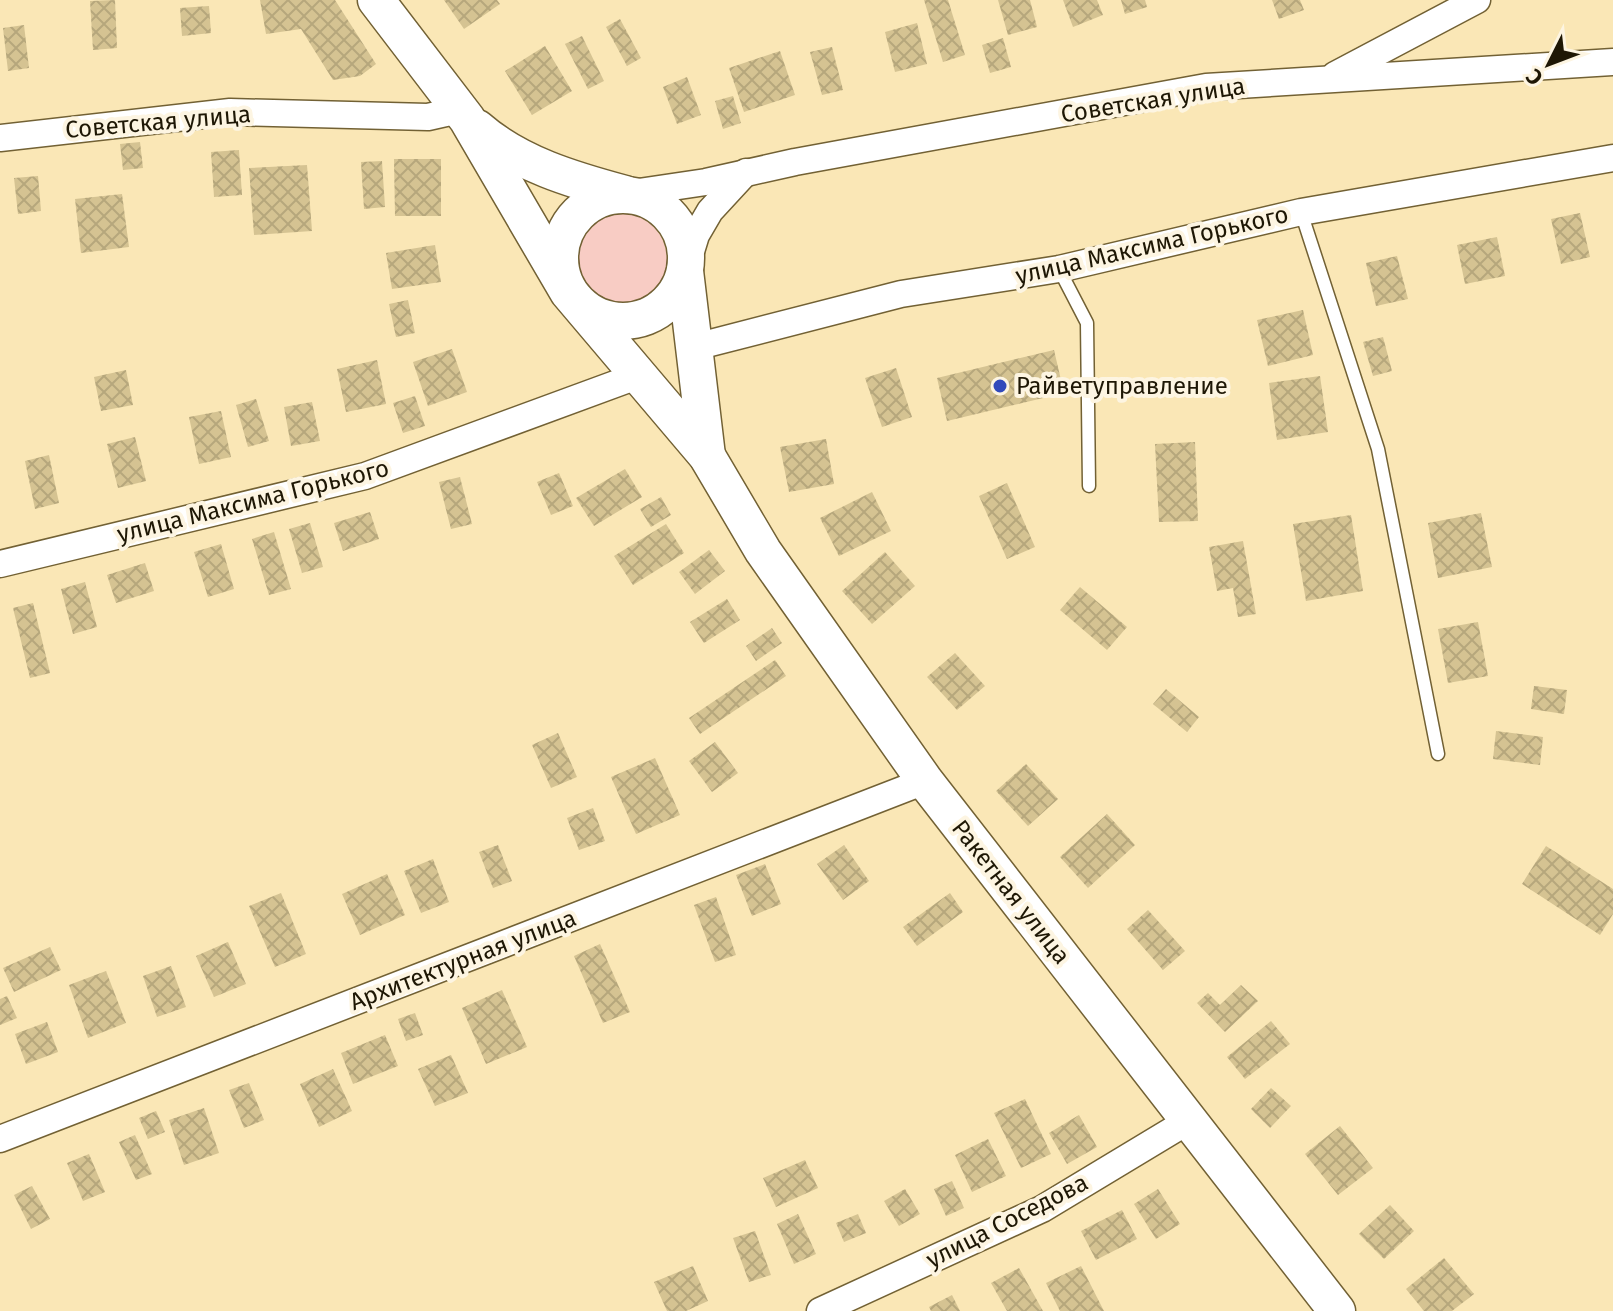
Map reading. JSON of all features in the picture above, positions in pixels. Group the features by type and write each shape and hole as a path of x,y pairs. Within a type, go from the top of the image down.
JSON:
{"main road":[{"path":"376,0 463,114 568,292 588,312 614,321 648,317 675,295 685,271 686,246 676,223 662,208 645,198 579,181 529,162 494,143 463,114"},
{"path":"568,292 559,266 561,238 578,212 605,196 625,194"},
{"name":"Ракетная улица","path":"685,271 707,456"},
{"name":"Ракетная улица","path":"568,292 707,456 763,551 925,781 1337,1311"}],"street":[{"path":"1328,79 1477,0"},
{"name":"Советская улица","path":"625,194 658,191 1206,87 1613,62"},
{"name":"Советская улица","path":"0,138 230,112 428,117 463,114"},
{"name":"улица Максима Горького","path":"695,347 901,294 1059,269 1301,212 1613,158"},
{"path":"685,271 696,235 710,211 746,172"},
{"name":"улица Максима Горького","path":"0,564 365,476 637,376"},
{"name":"Архитектурная улица","path":"0,1139 925,781"},
{"name":"улица Соседова","path":"820,1311 1042,1209 1188,1121"}],"lane":[{"path":"1301,212 1378,449 1438,754"},
{"path":"1059,269 1087,323 1089,486"}],"shaded area":[{"path":"610,212 628,212 646,220 659,233 667,251 664,279 646,300 628,308 610,308 592,300 579,287 571,269 571,251 579,233 592,220"}],"building":[{"path":"115,0 117,48 93,50 90,1"},
{"path":"260,0 335,0 376,64 360,76 333,80 301,29 266,34"},
{"path":"444,0 497,0 500,4 464,29"},
{"path":"924,0 948,0 965,55 943,62"},
{"path":"998,0 1030,0 1037,27 1008,35"},
{"path":"1063,0 1097,0 1103,15 1073,27"},
{"path":"1121,0 1145,0 1147,7 1125,14"},
{"path":"1272,0 1300,0 1304,10 1279,19"},
{"path":"209,6 211,33 182,36 180,8"},
{"path":"620,19 641,58 627,66 606,27"},
{"path":"917,23 927,64 895,72 885,32"},
{"path":"24,25 29,68 8,71 3,28"},
{"path":"582,36 604,81 588,89 565,44"},
{"path":"1003,38 1011,67 990,73 982,45"},
{"path":"545,46 572,91 532,115 505,71"},
{"path":"832,47 843,90 822,95 810,52"},
{"path":"780,51 795,95 744,112 729,68"},
{"path":"687,77 701,115 677,124 663,87"},
{"path":"733,96 741,123 723,129 715,101"},
{"path":"140,142 143,168 123,170 120,144"},
{"path":"239,150 242,195 214,197 211,152"},
{"path":"394,159 441,159 441,216 395,216"},
{"path":"382,161 385,207 364,209 361,162"},
{"path":"307,165 312,231 254,235 249,168"},
{"path":"38,176 41,211 18,214 14,178"},
{"path":"122,194 129,247 81,253 75,199"},
{"path":"1580,213 1590,257 1561,264 1551,219"},
{"path":"1497,237 1505,276 1465,284 1457,245"},
{"path":"435,245 441,282 392,289 386,253"},
{"path":"1397,256 1408,299 1376,306 1366,263"},
{"path":"408,300 415,333 396,337 389,304"},
{"path":"1303,310 1313,355 1268,366 1257,320"},
{"path":"1383,337 1392,371 1373,376 1363,342"},
{"path":"452,349 467,392 428,406 413,362"},
{"name":"Райветуправление","path":"1054,350 1064,393 947,421 937,378"},
{"path":"377,360 386,404 346,412 337,369"},
{"path":"896,368 912,417 882,427 865,378"},
{"path":"126,370 133,405 101,411 94,377"},
{"path":"1320,376 1328,432 1277,440 1269,383"},
{"path":"415,396 425,426 403,433 393,403"},
{"path":"256,399 269,441 248,447 236,405"},
{"path":"312,402 320,441 291,446 284,407"},
{"path":"221,411 231,457 199,464 189,417"},
{"path":"135,437 146,481 118,488 107,444"},
{"path":"826,439 834,484 789,492 780,447"},
{"path":"1195,442 1198,521 1159,522 1155,444"},
{"path":"49,455 59,503 35,509 25,461"},
{"path":"625,469 642,497 594,526 576,498"},
{"path":"559,473 573,506 551,515 537,482"},
{"path":"460,477 472,524 451,529 439,482"},
{"path":"1007,483 1035,547 1007,559 979,496"},
{"path":"872,492 891,531 839,556 820,518"},
{"path":"661,497 671,515 651,527 640,509"},
{"path":"370,512 379,539 343,551 334,523"},
{"path":"1481,513 1492,567 1438,578 1428,523"},
{"path":"1351,515 1363,591 1306,601 1293,524"},
{"path":"310,523 323,567 302,573 289,529"},
{"path":"666,524 684,553 633,585 614,556"},
{"path":"274,532 291,589 269,595 252,539"},
{"path":"1243,541 1256,614 1238,617 1233,588 1217,591 1209,547"},
{"path":"221,544 234,589 208,597 194,552"},
{"path":"709,550 725,571 695,594 679,572"},
{"path":"885,552 915,586 872,624 842,591"},
{"path":"145,563 154,591 116,603 107,575"},
{"path":"85,582 97,627 73,634 61,589"},
{"path":"1080,587 1127,627 1107,650 1060,610"},
{"path":"727,599 740,620 704,643 690,622"},
{"path":"33,603 50,673 30,678 13,608"},
{"path":"1478,622 1488,676 1448,683 1438,629"},
{"path":"772,628 782,643 756,661 746,646"},
{"path":"955,653 985,686 957,710 927,677"},
{"path":"775,660 786,676 700,734 689,718"},
{"path":"1534,686 1567,690 1564,714 1531,709"},
{"path":"1166,689 1199,717 1187,732 1153,704"},
{"path":"1496,731 1543,737 1540,765 1493,759"},
{"path":"558,733 577,777 551,788 532,745"},
{"path":"715,742 738,773 712,792 689,761"},
{"path":"655,758 680,815 636,834 611,777"},
{"path":"1026,764 1058,799 1028,826 996,791"},
{"path":"593,808 605,841 579,850 567,818"},
{"path":"1107,814 1135,845 1088,888 1060,857"},
{"path":"498,845 512,881 493,888 479,852"},
{"path":"844,845 869,881 843,900 817,864"},
{"path":"1546,846 1613,889 1613,914 1600,935 1522,884"},
{"path":"433,859 449,902 421,913 404,871"},
{"path":"765,864 781,904 752,916 736,875"},
{"path":"387,874 405,915 360,935 342,894"},
{"path":"281,893 306,954 275,967 249,906"},
{"path":"950,893 963,912 917,946 903,927"},
{"path":"716,897 736,955 715,962 694,905"},
{"path":"1148,910 1185,951 1163,970 1127,929"},
{"path":"228,942 246,984 214,997 196,956"},
{"path":"600,944 630,1012 603,1023 574,956"},
{"path":"50,947 61,970 14,992 3,968"},
{"path":"171,966 186,1007 157,1017 143,976"},
{"path":"106,971 126,1023 88,1038 69,985"},
{"path":"1241,985 1258,1001 1225,1032 1197,1003 1208,993 1220,1005"},
{"path":"502,990 527,1047 486,1064 462,1008"},
{"path":"7,996 17,1018 0,1025 0,999"},
{"path":"415,1013 423,1035 406,1041 398,1019"},
{"path":"1271,1021 1290,1044 1245,1079 1227,1057"},
{"path":"47,1022 58,1052 26,1064 15,1034"},
{"path":"385,1035 398,1066 353,1084 341,1053"},
{"path":"451,1055 468,1093 435,1106 418,1069"},
{"path":"333,1069 352,1111 319,1127 300,1084"},
{"path":"249,1083 264,1120 244,1128 229,1090"},
{"path":"1271,1088 1291,1106 1270,1128 1251,1109"},
{"path":"1025,1099 1051,1154 1021,1168 994,1113"},
{"path":"204,1108 219,1153 184,1165 169,1120"},
{"path":"156,1111 165,1132 148,1139 139,1118"},
{"path":"1079,1115 1097,1147 1067,1164 1049,1133"},
{"path":"1340,1126 1373,1168 1338,1195 1305,1154"},
{"path":"135,1135 152,1174 136,1180 119,1142"},
{"path":"988,1139 1006,1176 972,1192 955,1155"},
{"path":"89,1154 105,1192 83,1201 67,1163"},
{"path":"805,1160 818,1188 776,1207 763,1178"},
{"path":"952,1181 964,1208 946,1216 934,1189"},
{"path":"32,1186 50,1219 31,1229 14,1195"},
{"path":"905,1189 920,1214 899,1226 884,1201"},
{"path":"1158,1189 1180,1224 1156,1239 1134,1204"},
{"path":"1390,1205 1414,1231 1384,1259 1359,1234"},
{"path":"1122,1210 1137,1239 1096,1260 1081,1231"},
{"path":"798,1214 816,1254 794,1264 777,1224"},
{"path":"858,1214 866,1233 844,1242 836,1223"},
{"path":"755,1231 771,1275 749,1282 733,1238"},
{"path":"1444,1258 1474,1294 1452,1311 1424,1311 1406,1289"},
{"path":"693,1266 708,1301 686,1311 667,1311 654,1282"},
{"path":"1081,1266 1104,1311 1060,1311 1046,1283"},
{"path":"1019,1268 1043,1311 1007,1311 991,1283"},
{"path":"952,1295 960,1311 931,1311 929,1307"}],"place":[{"name":"Райветуправление","path":"1000,386"}]}
